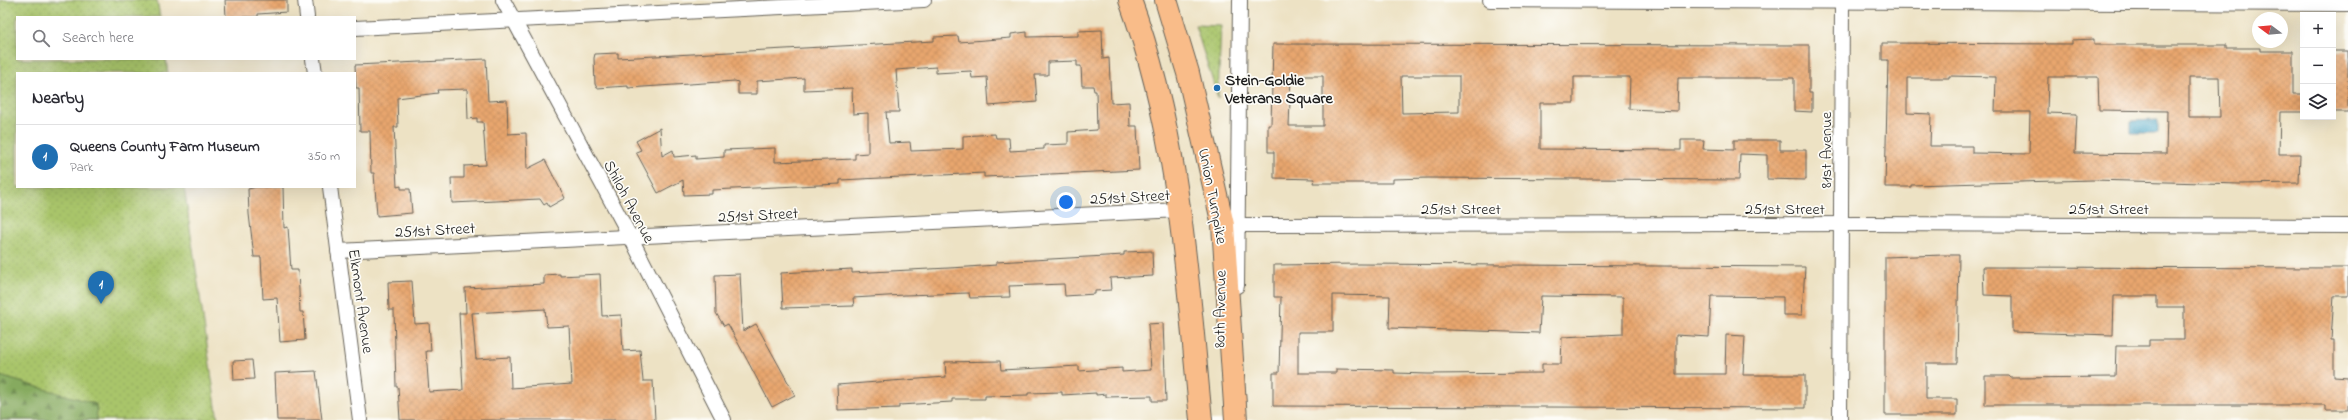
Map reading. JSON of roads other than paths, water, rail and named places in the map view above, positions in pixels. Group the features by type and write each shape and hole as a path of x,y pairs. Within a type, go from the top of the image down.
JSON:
{"main road":[{"name":"Union Turnpike","path":"1130,0 1153,67 1164,112 1180,210 1201,420"},
{"name":"Union Turnpike","path":"1166,0 1230,225 1236,411"}],"street":[{"path":"305,0 307,16"},
{"name":"Shiloh Avenue","path":"503,0 631,238 724,420"},
{"path":"356,28 924,0"},
{"path":"1230,225 1240,0"},
{"path":"1490,0 2348,4"},
{"name":"81st Avenue","path":"1840,420 1842,1"},
{"path":"313,60 315,72"},
{"name":"Elkmont Avenue","path":"330,188 360,420"},
{"name":"251st Street","path":"338,251 631,238 1180,210"},
{"name":"251st Street","path":"1230,225 1841,224 2348,226"}],"water":[{"path":"2158,120 2158,133 2131,133 2131,121"}],"place":[{"name":"Stein-Goldie Veterans Square","path":"1217,88"},
{"name":"Queens County Farm Museum","path":"101,304"}]}
